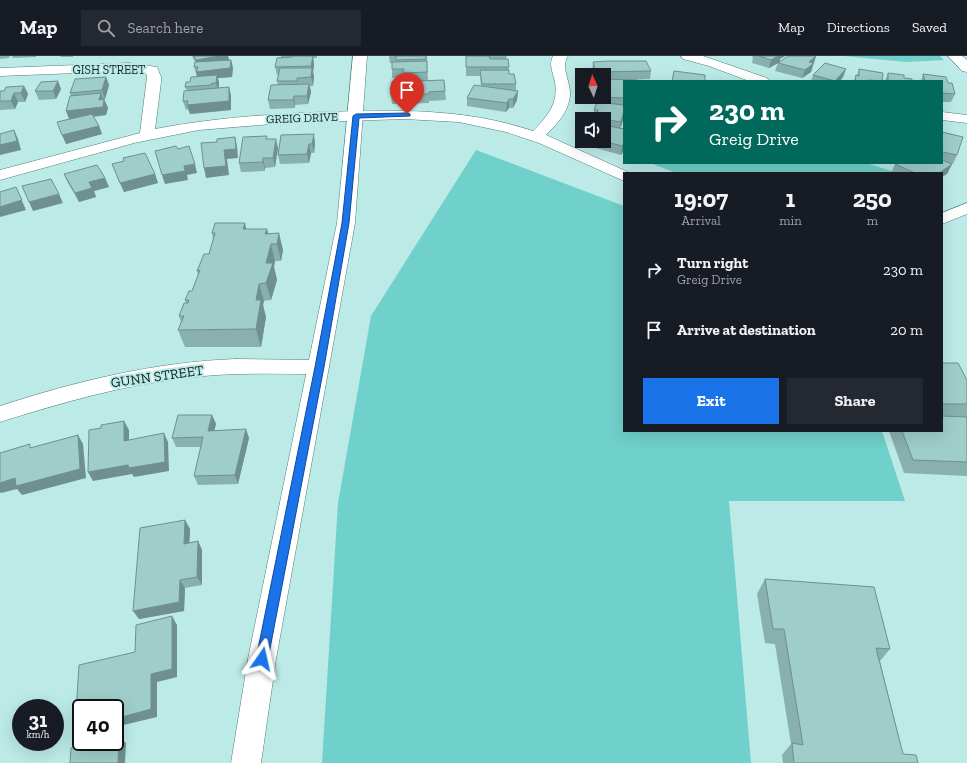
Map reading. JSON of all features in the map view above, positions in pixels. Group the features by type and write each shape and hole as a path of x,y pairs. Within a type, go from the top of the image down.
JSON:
{"street":[{"path":"246,763 262,659 346,223 360,56"},
{"path":"535,137 555,118 560,107 564,94 557,64 558,57 561,56"},
{"path":"688,56 714,63 759,80"},
{"path":"955,56 967,68"},
{"name":"GISH STREET","path":"0,72 129,68 152,70 154,82 147,135"},
{"name":"GREIG DRIVE","path":"0,175 147,135 191,127 240,121 407,114 455,117 496,124 535,137 623,176"},
{"path":"943,116 967,119"},
{"path":"943,219 967,208"},
{"name":"GUNN STREET","path":"0,414 50,397 94,385 141,376 225,367 319,367"}],"shaded area":[{"path":"844,56 940,56 944,60 906,62"},
{"path":"476,150 623,206 623,432 882,432 905,501 729,501 751,763 322,763 338,503 371,316"},
{"path":"653,164 869,164 895,172 673,172"}],"building":[{"path":"194,56 219,56 196,60"},
{"path":"313,56 311,66 275,67 277,58"},
{"path":"396,56 426,56 426,59 396,60"},
{"path":"466,56 489,56 490,59 508,59 509,67 466,67"},
{"path":"759,56 778,56 771,60"},
{"path":"788,56 816,56 809,62 814,63 805,70 778,63"},
{"path":"231,60 230,68 196,72 198,67 194,67 195,62"},
{"path":"427,61 427,72 403,73 404,69 392,69 392,62"},
{"path":"646,61 651,71 611,72 611,68 595,68 593,62"},
{"path":"825,63 846,69 836,80 813,75"},
{"path":"280,68 312,68 311,77 297,78 297,81 277,81"},
{"path":"859,69 883,73 882,80 855,80 856,75 859,76"},
{"path":"480,70 509,70 509,74 514,74 516,84 482,84"},
{"path":"674,71 705,75 705,80 672,80"},
{"path":"888,73 904,75 904,78 912,79 912,80 888,80"},
{"path":"923,74 946,77 948,83 952,83 955,94 943,93 943,80 925,80"},
{"path":"217,75 216,83 212,83 211,85 185,87 186,82 190,82 191,77"},
{"path":"106,77 102,90 70,93 75,79"},
{"path":"611,79 637,80 623,80 623,98 611,97"},
{"path":"444,80 445,91 429,92 429,94 391,95 392,82"},
{"path":"58,81 53,91 35,91 41,82"},
{"path":"309,84 307,96 294,96 293,100 268,100 271,85"},
{"path":"474,85 518,91 513,99 509,99 507,103 467,98"},
{"path":"24,86 21,93 14,93 11,101 0,101 0,91 4,91 6,87"},
{"path":"229,87 229,101 187,105 188,101 183,101 184,91"},
{"path":"101,93 99,100 104,99 103,107 66,111 70,96"},
{"path":"596,104 623,105 621,122 611,120 611,112 597,112 598,110 594,110"},
{"path":"92,114 99,126 62,135 57,122"},
{"path":"611,126 623,129 622,146 611,143"},
{"path":"14,130 17,141 0,145 0,134"},
{"path":"943,132 963,137 957,155 943,152"},
{"path":"314,134 312,144 309,144 307,154 278,155 281,135"},
{"path":"267,136 266,139 276,139 273,158 263,158 263,162 239,163 243,137"},
{"path":"235,137 236,149 224,150 226,166 204,168 201,143 217,142 217,139"},
{"path":"176,146 178,149 189,146 195,164 184,166 185,171 162,175 155,151"},
{"path":"145,153 155,174 120,183 112,164 124,161 123,158"},
{"path":"943,160 952,164 940,172 913,172 895,164 943,164"},
{"path":"97,165 105,178 89,182 92,188 75,193 64,174"},
{"path":"51,179 59,194 29,202 22,186"},
{"path":"16,187 22,200 0,207 0,192"},
{"path":"215,223 245,223 243,229 267,229 265,234 279,233 277,244 271,244 266,263 273,263 266,283 259,284 256,300 261,300 256,329 178,330 184,316 179,316 184,303 188,303 189,300 185,300 189,291 192,291 200,270 197,271 204,254 209,254 215,233 212,233"},
{"path":"943,363 958,363 967,380 967,404 943,404"},
{"path":"178,415 212,415 208,431 246,429 235,475 194,476 203,437 172,438"},
{"path":"943,416 967,418 967,462 913,460 902,432 943,432"},
{"path":"124,421 124,441 164,433 165,462 129,468 128,465 88,472 89,430 101,428 101,425"},
{"path":"78,435 80,469 16,486 15,478 0,483 0,453 30,444 30,448"},
{"path":"185,520 184,544 198,541 197,577 180,580 179,602 133,611 140,528"},
{"path":"765,579 874,587 890,649 876,648 903,754 916,755 918,763 794,763 792,743 803,745 784,629 773,629"},
{"path":"172,616 172,669 151,674 151,709 124,716 124,699 77,699 79,665 135,652 136,625"},
{"path":"71,748 72,751 118,751 118,763 70,763"}],"route":[{"path":"262,659 346,223 356,116 407,114"}]}
